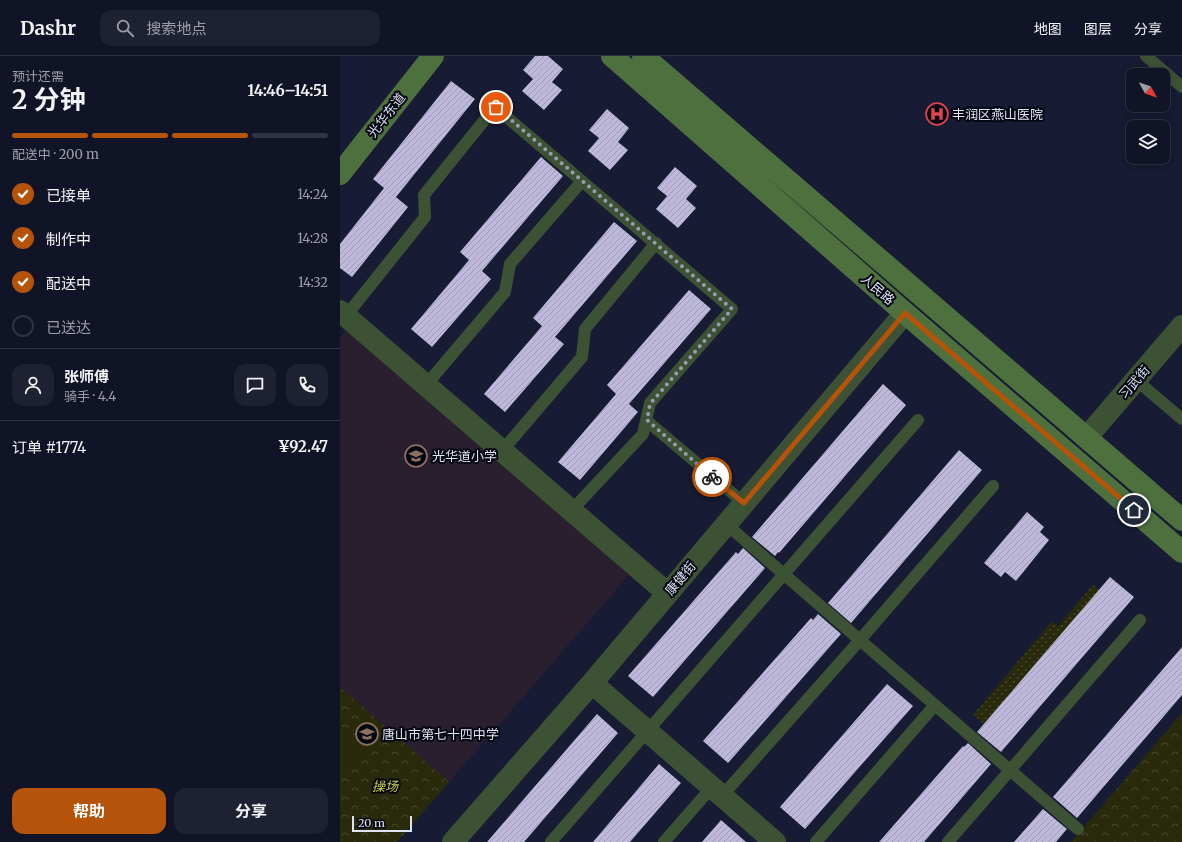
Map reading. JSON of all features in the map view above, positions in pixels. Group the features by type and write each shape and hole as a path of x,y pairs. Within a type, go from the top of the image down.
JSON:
{"main road":[{"name":"光华东道","path":"340,174 433,56"},
{"name":"人民路","path":"612,56 905,313 1182,552"},
{"name":"人民路","path":"643,56 1182,520"}],"street":[{"name":"康健街","path":"452,842 592,682 905,313"},
{"path":"343,314 667,594"},
{"name":"习武街","path":"1087,438 1182,326"},
{"path":"592,682 775,842"}],"lane":[{"path":"1146,56 1182,87"},
{"path":"343,314 425,217 424,195 496,107 732,309 650,404 643,434 572,511"},
{"path":"426,385 505,292 510,264 582,180"},
{"path":"502,450 582,357 585,329 656,244"},
{"path":"1136,380 1182,419"},
{"path":"647,420 744,503"},
{"path":"551,842 918,420"},
{"path":"664,842 717,792 860,640 993,486"},
{"path":"726,524 1078,829"},
{"path":"948,842 1140,620"},
{"path":"816,842 935,705"}],"shaded area":[{"name":"光华道小学","path":"347,329 629,575 397,842 340,842 340,338"}],"green space":[{"path":"1093,585 1101,592 986,726 973,715 1052,621 1058,626"},
{"name":"操场","path":"340,687 449,782 397,842 340,842"},
{"path":"1182,713 1182,842 1071,842"},
{"path":"340,725 356,738 363,751 340,778"}],"building":[{"path":"535,56 548,56 563,69 552,82 562,90 544,110 522,91 533,79 523,70"},
{"path":"451,81 475,99 396,197 385,188 408,207 352,277 340,268 340,244 384,188 373,179"},
{"path":"607,109 629,128 618,142 628,150 610,170 588,151 599,138 589,130"},
{"path":"541,157 563,176 482,271 491,279 432,347 411,329 469,260 460,252"},
{"path":"675,167 697,186 686,199 696,208 678,228 656,209 667,196 657,188"},
{"path":"614,222 637,241 555,337 564,344 505,412 484,394 542,326 533,318"},
{"path":"689,290 711,309 629,404 638,412 580,480 558,462 616,394 607,385"},
{"path":"883,384 906,405 775,556 752,537"},
{"path":"959,450 982,470 851,623 828,603"},
{"path":"1027,512 1044,527 1040,532 1049,540 1016,581 1005,572 1001,577 984,563"},
{"path":"743,548 765,568 653,697 628,676 736,552 738,554"},
{"path":"1110,577 1134,597 1001,752 977,732"},
{"path":"818,614 841,634 728,763 703,741 811,618 813,620"},
{"path":"1182,647 1182,695 1077,818 1053,797"},
{"path":"887,684 913,706 805,829 780,807"},
{"path":"597,714 618,733 524,842 487,842"},
{"path":"968,743 991,764 924,842 879,842 963,746 964,747"},
{"path":"659,764 681,783 630,842 593,842"},
{"path":"1043,809 1067,829 1056,842 1014,842"},
{"path":"721,820 746,842 702,842"}],"way so far":[{"path":"496,107 732,309 650,404 647,420 712,477"}],"place":[{"name":"丰润区燕山医院","path":"937,114"},
{"name":"光华道小学","path":"416,456"},
{"name":"唐山市第七十四中学","path":"367,734"}],"route":[{"path":"712,477 744,503 905,313 1134,510"}]}
